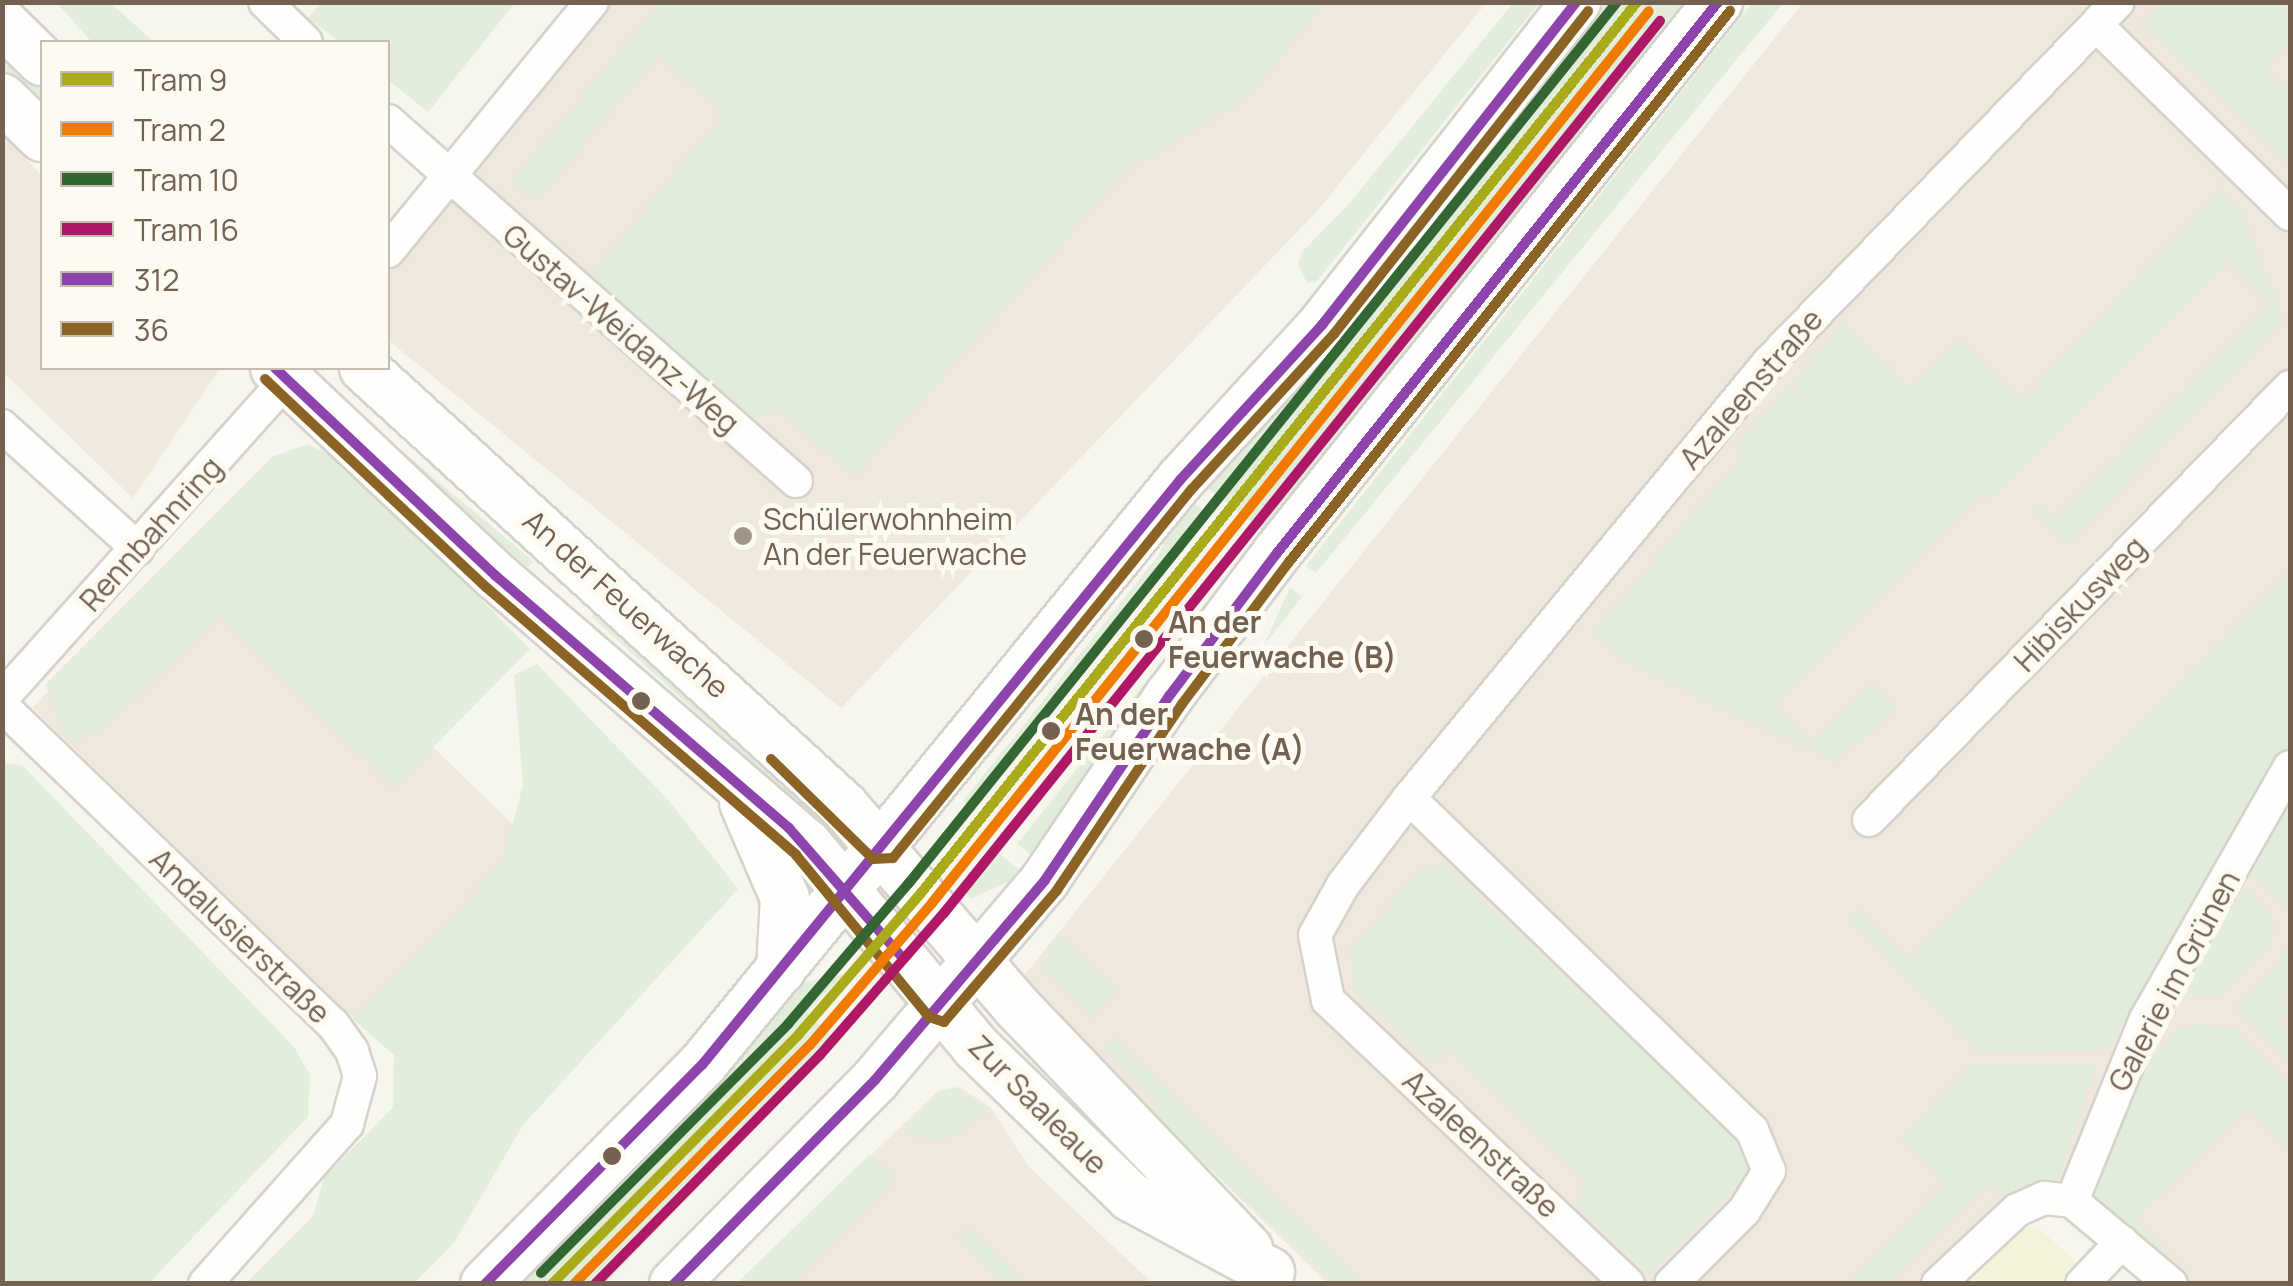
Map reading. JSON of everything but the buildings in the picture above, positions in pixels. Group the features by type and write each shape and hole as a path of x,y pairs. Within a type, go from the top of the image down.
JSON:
{"main road":[{"path":"485,1284 702,1065 1181,479 1316,332 1576,2"},
{"path":"674,1284 941,1007 978,962 1091,817 1170,695 1276,554 1718,2"},
{"path":"2,22 40,59"},
{"path":"2,98 40,135"},
{"name":"An der Feuerwache","path":"366,370 682,654 882,847"},
{"name":"An der Feuerwache","path":"286,372 496,576 789,828 848,888"},
{"path":"734,784 779,872 788,926 782,970"},
{"name":"Zur Saaleaue","path":"882,847 978,962 1276,1278"},
{"name":"Zur Saaleaue","path":"848,888 941,1007 1130,1197 1276,1278"}],"street":[{"path":"265,2 304,40"},
{"path":"390,248 592,2"},
{"path":"2107,14 2290,214"},
{"name":"Azaleenstraße","path":"1628,1284 1328,1000 1315,934 1343,885 1409,798 1769,362 2107,14"},
{"name":"Gustav-Weidanz-Weg","path":"390,123 445,177 796,481"},
{"name":"Rennbahnring","path":"2,698 138,549 286,372"},
{"name":"Hibiskusweg","path":"1869,820 2290,388"},
{"path":"2,426 138,549"},
{"name":"Andalusierstraße","path":"2,706 333,1024 352,1051 360,1076 347,1124 204,1284"},
{"name":"Galerie im Grünen","path":"2072,1201 2146,1020 2290,767"},
{"path":"1409,798 1752,1130 1769,1171 1744,1211 1671,1284"},
{"path":"1938,1284 2017,1210 2044,1198 2072,1201 2171,1284"},
{"path":"2082,1284 2122,1242"}],"shaded area":[{"path":"592,3 1486,3 1318,210 841,708 390,342 390,249"},
{"path":"1803,3 2290,3 2290,1283 2170,1283 2063,1189 1983,1218 1920,1283 1327,1283 1019,982"},
{"path":"2,133 40,174 40,370 219,370 133,498 3,372"},
{"path":"206,528 535,845 361,1025 32,708"},
{"path":"960,1087 991,1108 1029,1167 1152,1283 737,1284 939,1090"}],"green space":[{"path":"321,2 514,4 428,112 390,82 390,40 337,40 308,18"},
{"path":"57,3 110,3 152,40 90,40"},
{"path":"660,3 1323,3 1247,97 1124,172 854,476 777,408 744,423 584,284 725,112 657,56 536,200 512,181"},
{"path":"1513,3 1539,3 1317,281 1307,283 1298,263 1302,252 1348,205"},
{"path":"1601,3 1698,3 1268,535 1200,482 1282,400"},
{"path":"1752,3 1783,3 1316,573 1306,566"},
{"path":"2163,3 2284,3 2290,46 2276,50 2268,69 2277,84 2290,82 2290,165 2142,23"},
{"path":"2,45 40,82 40,107 3,71"},
{"path":"2219,191 2241,212 2283,320 2067,545 2033,511 2040,504 2056,519 2271,304 2227,260 1988,500 1981,494 1773,704 1810,742 1869,683 1896,709 1834,761 1621,658 1593,633 1743,455 1736,448 1789,386 1815,408 1793,383 1843,324 1910,389 1959,338 2022,402"},
{"path":"390,441 533,561 528,567 385,447"},
{"path":"308,444 346,463 530,649 394,787 222,616 102,728 69,744 45,685 272,457"},
{"path":"1185,497 1203,510 967,805 963,801 1158,556"},
{"path":"1252,549 1039,861 1017,844"},
{"path":"2290,572 2290,754 2107,1049 1980,1053 1848,918 1859,911 1909,959"},
{"path":"1290,587 1302,597 1264,645"},
{"path":"597,610 823,812 814,819 592,617"},
{"path":"537,664 669,801 738,889 523,1125 454,1243 414,1283 246,1283 313,1216 324,1178 393,1107 394,1055 353,1019 502,864 523,785 514,675"},
{"path":"3,763 22,765 294,1047 310,1075 308,1117 149,1283 3,1283"},
{"path":"2290,798 2290,912 2252,872 2251,860"},
{"path":"992,848 1025,874 970,899 961,883"},
{"path":"1444,865 1732,1133 1748,1171 1650,1274 1576,1206 1587,1181 1451,1051 1433,1063 1354,989 1351,946 1426,867"},
{"path":"2247,887 2276,925 2269,944 2218,997 2175,993"},
{"path":"1057,933 1115,989 1091,1017 1043,969"},
{"path":"2288,950 2290,987 2278,999 2289,1010 2278,1021 2290,1034 2290,1063 2237,1008"},
{"path":"844,974 807,1012 831,1036 856,1007 846,1035 606,1283 510,1284 786,996 806,982"},
{"path":"2200,1024 2236,1030 2290,1083 2290,1150 2248,1107 2135,1217 2192,1282 2173,1283 2087,1214 2149,1060 2174,1032"},
{"path":"1114,1038 1363,1283 1334,1283 1154,1115 1162,1106 1104,1048"},
{"path":"1971,1064 2096,1064 2056,1184 2022,1214 1987,1184 1888,1283 1845,1284 1944,1183 1902,1140"},
{"path":"957,1088 989,1109 945,1141 911,1136 905,1128 941,1091"},
{"path":"870,1154 896,1177 791,1283 737,1283"},
{"path":"969,1228 1026,1283 1004,1283 958,1238"}],"sand":[{"path":"2036,1225 2097,1283 1968,1284 2021,1231"}],"tram line":[{"name":"10","path":"541,1273 788,1024 909,883 1617,2"},
{"name":"9","path":"552,1284 799,1034 921,893 1637,2"},
{"name":"2","path":"574,1284 810,1045 932,903 1649,11"},
{"name":"16","path":"595,1284 820,1055 944,913 1660,21"}],"transit line":[{"name":"312","path":"485,1284 702,1065 1181,479 1322,325 1576,2"},
{"name":"312","path":"674,1284 875,1080 1045,880 1170,695 1277,553 1718,2"},
{"name":"36","path":"771,759 873,859 893,858 1192,489 1334,334 1588,11"},
{"name":"36","path":"265,379 486,587 796,855 929,1017 944,1022 1057,890 1182,704 1289,562 1730,11"},
{"name":"312","path":"277,370 496,576 789,828 901,956"}],"place":[{"name":"Schülerwohnheim An der Feuerwache","path":"743,536"},
{"name":"An der Feuerwache (B)","path":"1144,639"},
{"name":"An der Feuerwache (A)","path":"1051,731"}]}
